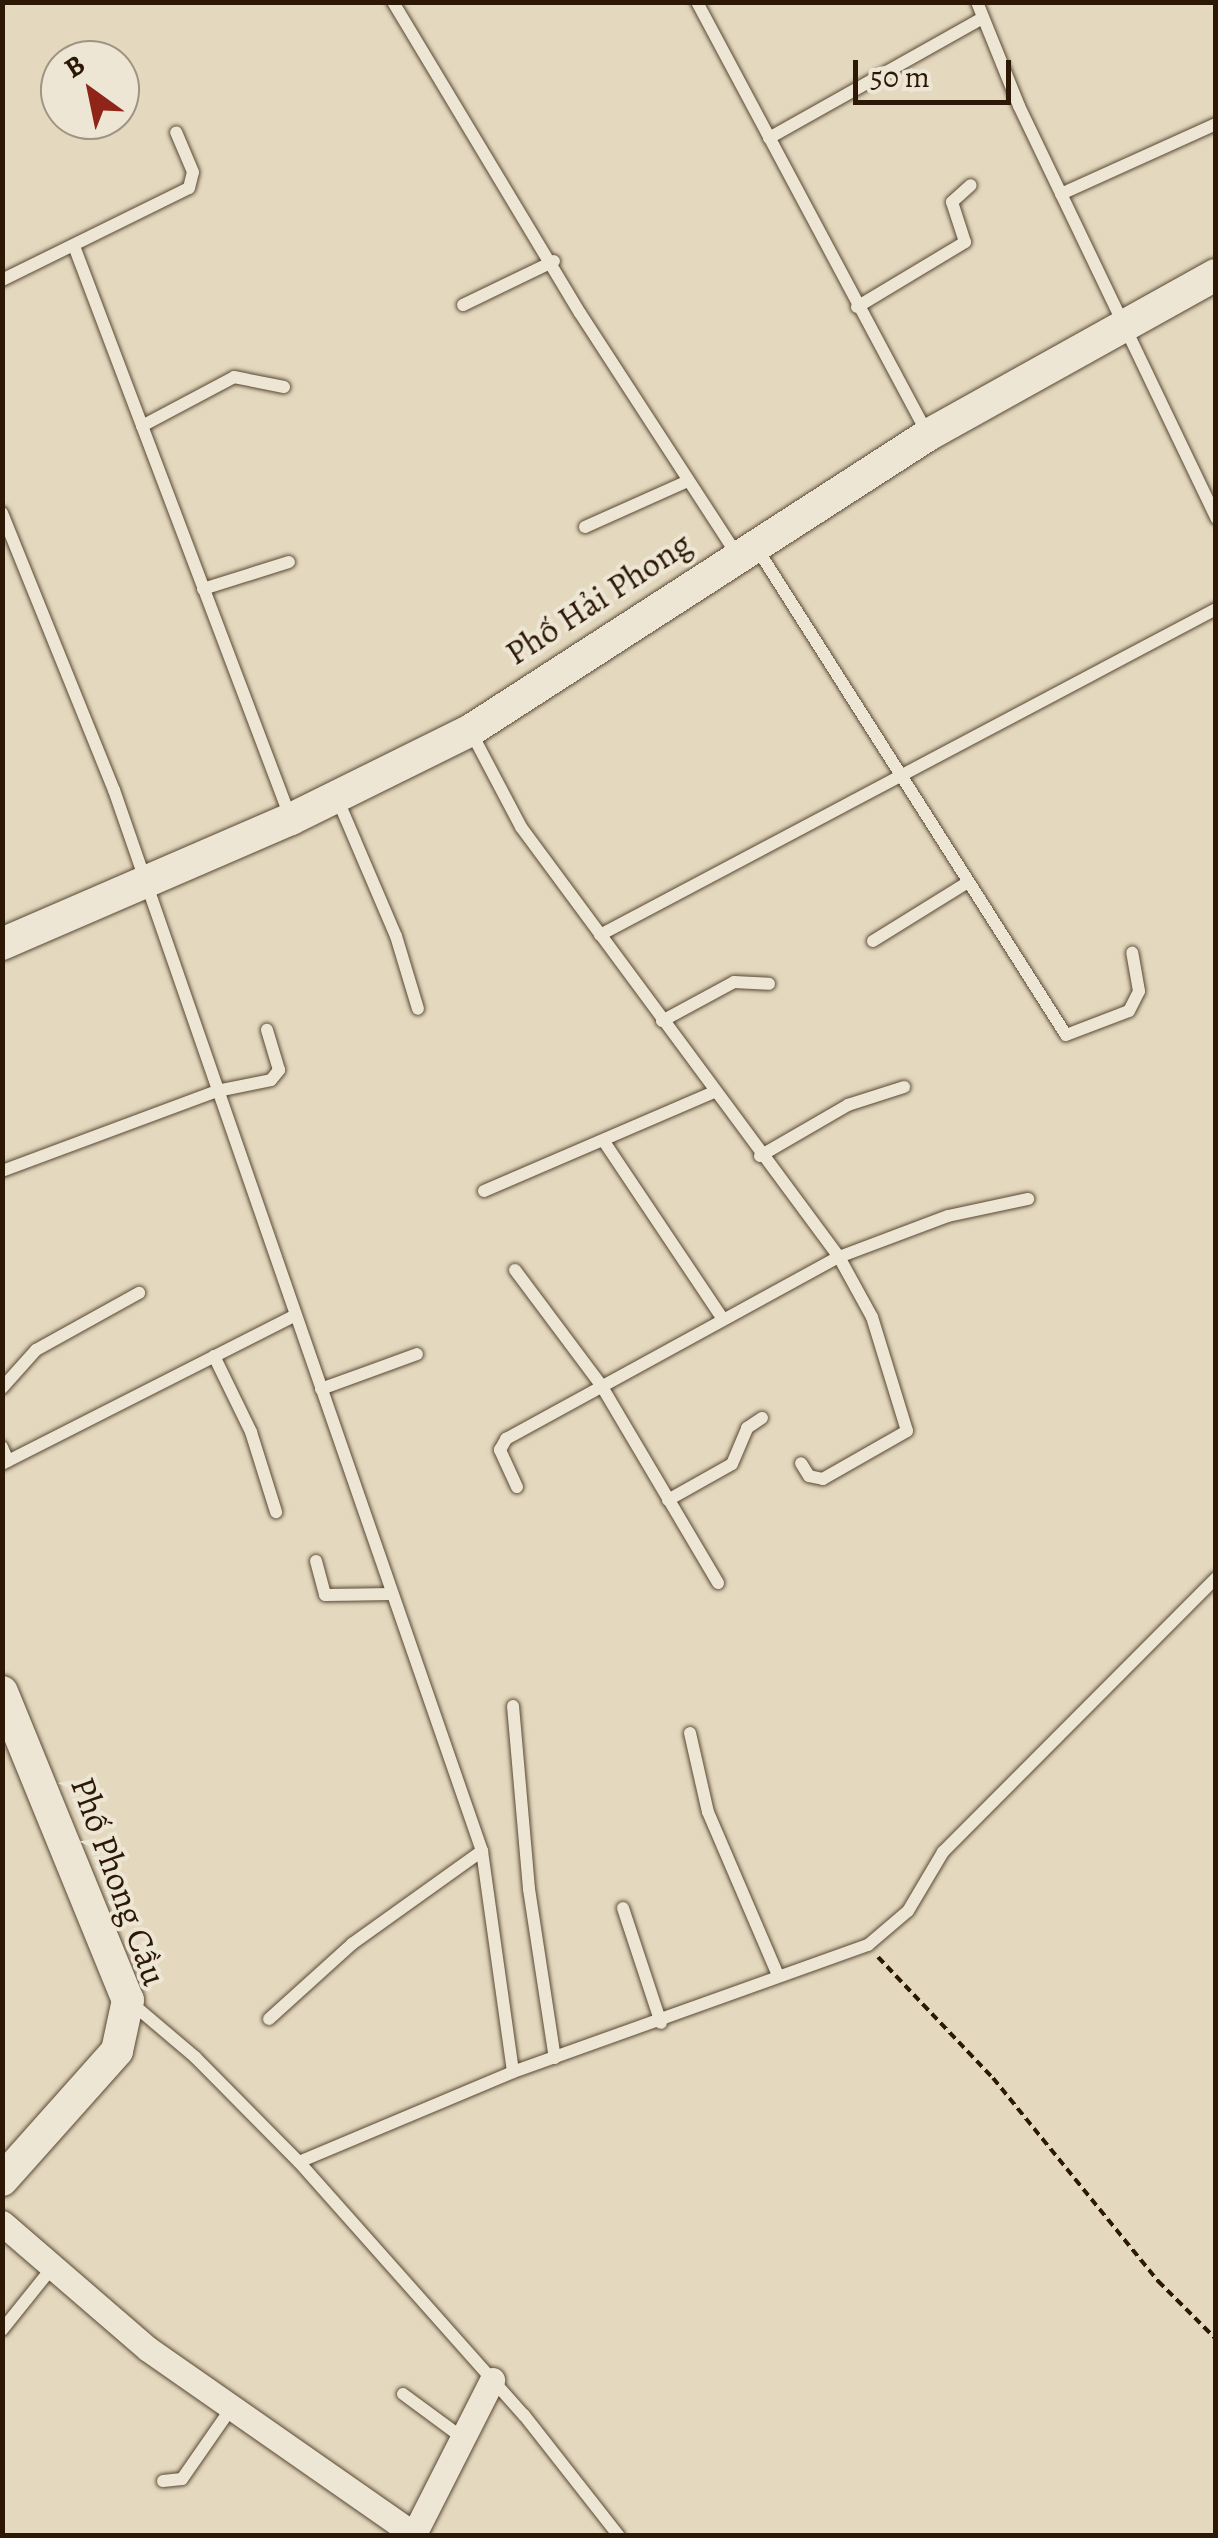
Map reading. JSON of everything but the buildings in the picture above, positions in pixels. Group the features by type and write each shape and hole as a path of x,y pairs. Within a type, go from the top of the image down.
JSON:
{"street":[{"name":"Phố Hải Phong","path":"2,944 291,819 453,738 928,435 1216,274"},
{"name":"Phố Phong Cầu","path":"2,1692 128,2000 117,2051 2,2180"},
{"path":"2,2224 50,2270 230,2410 413,2535 460,2436 500,2388"}],"lane":[{"path":"393,2 688,482 746,550 901,772 1066,1035 1130,1012 1139,991 1132,953"},
{"path":"697,2 928,435"},
{"path":"976,2 1123,328 1216,518"},
{"path":"770,138 983,18"},
{"path":"1062,194 1216,124"},
{"path":"2,280 189,188 193,172 176,132"},
{"path":"858,307 965,242 952,202 971,186"},
{"path":"74,246 291,819"},
{"path":"463,305 554,260"},
{"path":"142,426 234,377 284,386"},
{"path":"585,527 688,482"},
{"path":"2,513 89,724 482,1852 518,2071"},
{"path":"204,590 289,562"},
{"path":"600,935 1216,608"},
{"path":"453,738 521,826 712,1093 838,1257 872,1317 907,1431 823,1479 810,1476 801,1463"},
{"path":"336,796 396,936 418,1010"},
{"path":"873,941 968,882"},
{"path":"662,1021 734,982 769,984"},
{"path":"2,1171 217,1090 271,1080 280,1070 266,1030"},
{"path":"760,1156 848,1105 904,1088"},
{"path":"484,1191 605,1143 712,1093"},
{"path":"605,1143 723,1320"},
{"path":"517,1487 500,1444 601,1385 838,1257 948,1216 1028,1199"},
{"path":"515,1270 601,1385 718,1583"},
{"path":"2,1388 36,1350 139,1293"},
{"path":"2,1447 5,1463 294,1316"},
{"path":"321,1389 417,1354"},
{"path":"214,1356 252,1432 276,1512"},
{"path":"668,1500 732,1464 747,1428 762,1418"},
{"path":"316,1561 325,1594 390,1594"},
{"path":"299,2162 518,2071 661,2024 778,1975 868,1945 908,1911 942,1852 1216,1578"},
{"path":"513,1706 550,2060"},
{"path":"690,1732 708,1812 778,1975"},
{"path":"268,2019 352,1944 482,1852"},
{"path":"623,1908 661,2024"},
{"path":"128,2000 195,2057 299,2162 524,2414 619,2536"},
{"path":"2,2330 50,2270"},
{"path":"403,2394 460,2436"},
{"path":"163,2480 182,2479 230,2410"}],"path":[{"path":"868,1945 993,2078 1146,2267 1216,2339"}]}
